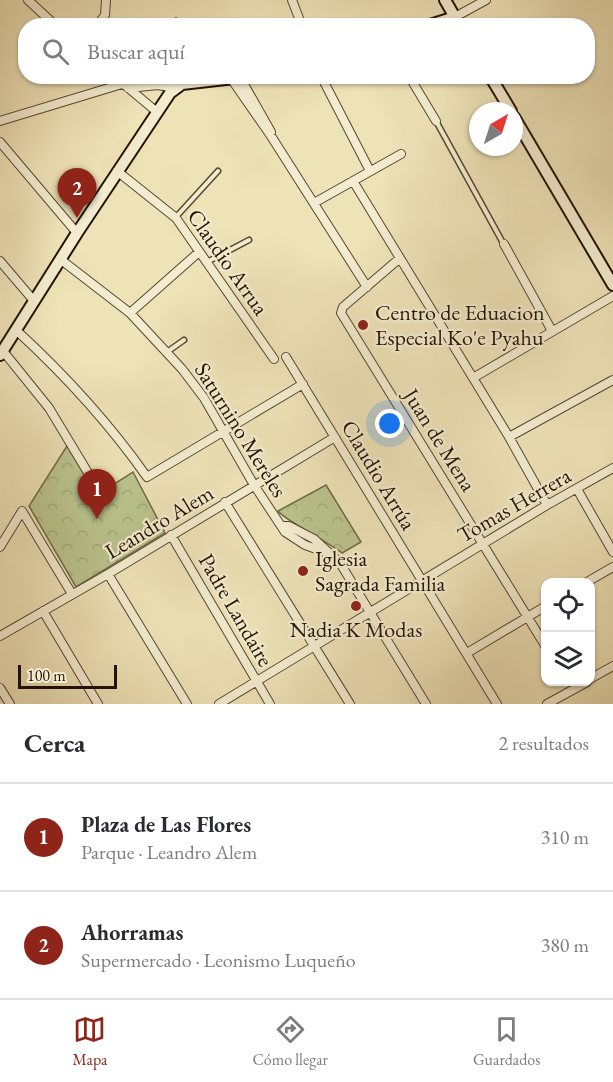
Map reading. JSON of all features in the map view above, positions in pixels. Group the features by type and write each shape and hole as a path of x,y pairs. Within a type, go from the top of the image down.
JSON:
{"street":[{"path":"28,0 47,18"},
{"path":"103,18 106,0"},
{"path":"292,0 299,18"},
{"path":"445,0 456,18"},
{"path":"462,18 486,0"},
{"path":"0,110 3,120 125,86 175,84"},
{"path":"96,486 49,408 2,353 60,259 175,84"},
{"path":"239,84 367,287 400,258"},
{"path":"325,84 370,171"},
{"path":"414,84 436,122"},
{"path":"495,84 506,102"},
{"path":"125,86 157,112"},
{"path":"523,132 613,285"},
{"path":"0,142 77,233"},
{"path":"314,203 401,154"},
{"name":"Claudio Arrua","path":"117,171 176,218 274,358"},
{"path":"353,181 509,437 547,505"},
{"path":"504,243 552,331"},
{"path":"130,313 199,252"},
{"name":"Saturnino Mereles","path":"60,259 130,313 167,352 204,398 254,485 283,526 290,526 307,535 340,563 426,704"},
{"path":"0,261 34,301"},
{"name":"Juan de Mena","path":"367,287 343,307 341,313 541,639"},
{"path":"473,378 613,296"},
{"path":"16,330 64,376 118,436 147,477 303,384"},
{"name":"Claudio Arrúa","path":"286,357 498,704"},
{"path":"509,437 613,380"},
{"name":"Leandro Alem","path":"0,636 108,574 335,437"},
{"name":"Tomas Herrera","path":"219,704 547,505 613,468"},
{"path":"577,489 613,552"},
{"path":"225,502 350,704"},
{"path":"0,548 22,511 72,594"},
{"name":"Padre Landaire","path":"171,535 270,704"},
{"path":"594,578 613,567"},
{"path":"108,574 187,704"},
{"path":"467,652 541,609"},
{"path":"43,611 98,704"},
{"path":"595,677 613,666"},
{"path":"569,686 571,690"},
{"path":"547,704 578,686"},
{"path":"0,688 9,704"}],"lane":[{"path":"436,122 504,243"},
{"path":"176,218 218,171"},
{"path":"206,262 249,240"},
{"path":"167,352 184,340"}],"green space":[{"path":"67,446 97,495 133,472 165,533 76,587 29,506"},
{"path":"326,485 361,542 342,553 278,511"}],"place":[{"name":"Ahorramas","path":"77,218"},
{"name":"Centro de Eduacion Especial Ko'e Pyahu","path":"363,325"},
{"name":"Plaza de Las Flores","path":"97,519"},
{"name":"Iglesia Sagrada Familia","path":"303,571"},
{"name":"Nadia K Modas","path":"356,606"}]}
